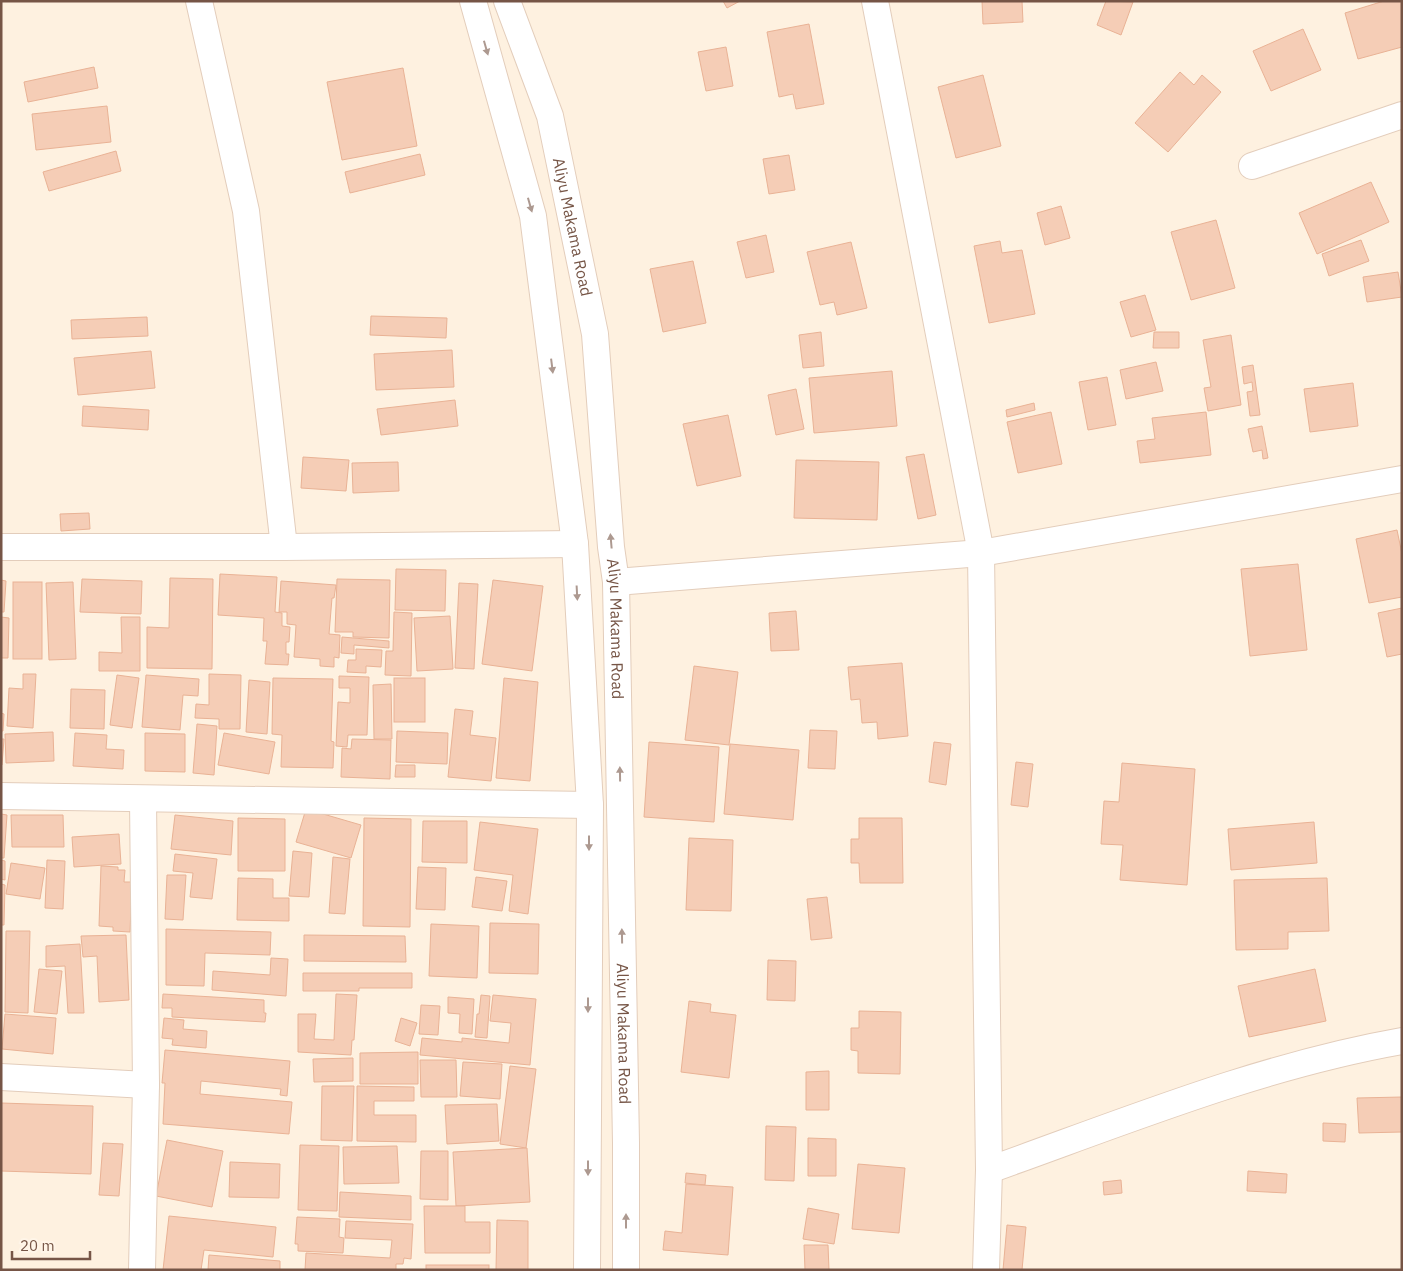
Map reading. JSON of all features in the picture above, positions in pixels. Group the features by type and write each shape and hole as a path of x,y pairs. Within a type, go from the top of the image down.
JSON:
{"street":[{"path":"199,1 246,211 284,548"},
{"path":"473,1 533,216 575,544 590,805 587,1270"},
{"name":"Aliyu Makama Road","path":"507,1 550,116 595,334 611,546 616,582 626,1143 626,1270"},
{"path":"874,1 982,553 988,1170 986,1270"},
{"path":"1252,166 1402,115"},
{"path":"616,582 982,553 1402,479"},
{"path":"1,547 284,548 575,544"},
{"path":"1,796 590,805"},
{"path":"142,1270 146,1085 143,799"},
{"path":"988,1170 1260,1074 1402,1040"},
{"path":"1,1078 146,1085"},
{"path":"588,1140 626,1143"}],"building":[{"path":"723,1 740,1 727,8"},
{"path":"982,1 1022,1 1023,22 983,24"},
{"path":"1106,1 1133,2 1121,35 1097,25"},
{"path":"1384,1 1402,1 1402,47 1358,59 1345,13"},
{"path":"809,24 824,104 796,109 793,94 779,97 767,32"},
{"path":"1303,29 1321,70 1271,91 1253,51"},
{"path":"726,47 733,86 706,91 698,52"},
{"path":"94,67 98,88 28,102 24,82"},
{"path":"403,68 417,146 342,160 327,82"},
{"path":"1180,72 1194,85 1202,75 1221,92 1168,152 1135,123"},
{"path":"983,75 1001,146 956,158 938,87"},
{"path":"107,106 111,142 36,150 32,114"},
{"path":"116,151 121,171 49,191 43,172"},
{"path":"420,154 425,175 350,193 345,172"},
{"path":"789,155 795,190 769,194 763,159"},
{"path":"1371,182 1389,222 1317,254 1299,213"},
{"path":"1061,206 1070,238 1045,245 1037,213"},
{"path":"1216,220 1235,288 1191,300 1171,232"},
{"path":"766,235 774,272 746,278 737,242"},
{"path":"1361,240 1369,261 1329,276 1322,254"},
{"path":"1000,241 1002,253 1022,250 1035,314 989,323 974,246"},
{"path":"851,242 867,308 837,315 834,302 820,305 807,252"},
{"path":"693,261 706,323 663,332 650,269"},
{"path":"1398,272 1402,297 1367,302 1363,277"},
{"path":"1145,295 1156,330 1131,337 1120,302"},
{"path":"371,316 447,318 446,338 370,335"},
{"path":"147,317 148,336 72,339 71,320"},
{"path":"821,332 824,366 803,368 799,335"},
{"path":"1154,332 1179,332 1179,348 1153,348"},
{"path":"1231,335 1241,405 1208,411 1204,388 1211,387 1203,340"},
{"path":"452,350 454,387 376,390 374,354"},
{"path":"151,351 155,388 78,395 74,358"},
{"path":"1156,362 1163,391 1126,399 1120,370"},
{"path":"1253,365 1260,415 1250,416 1247,392 1253,391 1252,382 1244,384 1242,367"},
{"path":"892,371 897,426 814,433 809,378"},
{"path":"1107,377 1116,425 1088,430 1079,382"},
{"path":"1353,383 1358,426 1310,432 1304,389"},
{"path":"796,389 804,429 776,435 768,395"},
{"path":"455,400 458,426 381,435 377,409"},
{"path":"1034,403 1035,410 1007,417 1006,410"},
{"path":"83,406 149,410 148,430 82,426"},
{"path":"1051,412 1062,464 1018,473 1007,422"},
{"path":"1206,412 1211,455 1140,463 1137,441 1155,439 1152,418"},
{"path":"728,415 741,476 697,486 683,424"},
{"path":"1262,426 1268,458 1263,459 1262,450 1253,452 1248,429"},
{"path":"924,454 936,515 918,519 906,457"},
{"path":"303,457 349,460 346,491 301,488"},
{"path":"796,460 879,462 877,520 794,518"},
{"path":"398,462 399,491 353,493 352,463"},
{"path":"89,513 90,529 61,531 60,514"},
{"path":"1397,530 1402,554 1402,597 1369,603 1356,539"},
{"path":"1298,564 1307,650 1250,656 1241,569"},
{"path":"396,569 446,570 445,611 395,610"},
{"path":"220,574 277,577 275,612 282,613 282,626 290,627 289,642 286,642 286,654 289,654 288,665 265,664 267,641 263,641 264,618 218,615"},
{"path":"170,578 213,579 212,669 147,668 147,627 169,628"},
{"path":"82,579 142,581 141,614 80,612"},
{"path":"337,579 390,580 389,638 353,637 353,632 335,632"},
{"path":"1,580 6,581 4,612 1,612"},
{"path":"493,580 543,586 532,671 482,664"},
{"path":"281,581 336,585 334,598 332,598 329,634 340,635 339,658 334,657 334,667 320,666 320,659 294,657 296,625 287,624 287,612 279,612"},
{"path":"13,582 42,582 42,659 13,659"},
{"path":"73,582 76,659 49,660 46,583"},
{"path":"459,583 478,584 474,669 455,668"},
{"path":"1402,608 1402,654 1387,657 1378,613"},
{"path":"796,611 799,650 771,651 769,613"},
{"path":"394,612 412,613 411,676 385,675 386,651 393,651"},
{"path":"450,616 453,669 417,671 414,618"},
{"path":"1,617 9,618 8,658 1,658"},
{"path":"121,617 140,617 140,671 99,671 99,652 122,653"},
{"path":"342,637 389,641 389,648 354,645 354,654 341,653"},
{"path":"356,649 382,650 381,667 366,666 366,673 347,672 348,660 356,660"},
{"path":"902,663 908,736 878,739 877,722 862,723 860,699 851,700 848,667"},
{"path":"694,666 738,672 729,745 685,740"},
{"path":"23,674 36,674 33,728 7,726 9,688 23,689"},
{"path":"209,674 241,675 240,729 219,729 219,719 195,718 196,704 209,705"},
{"path":"117,675 139,678 132,728 110,725"},
{"path":"146,675 199,679 198,696 183,695 180,730 142,727"},
{"path":"339,676 369,677 367,735 348,735 347,747 336,746 338,702 350,703 350,688 339,688"},
{"path":"273,678 333,679 331,741 334,742 333,768 281,767 282,735 272,734"},
{"path":"394,678 425,678 425,722 394,722"},
{"path":"504,678 538,682 530,781 496,778"},
{"path":"249,680 270,682 267,734 246,732"},
{"path":"391,684 392,739 374,739 373,685"},
{"path":"71,689 105,690 104,729 70,728"},
{"path":"455,709 473,711 470,735 496,738 491,781 448,777"},
{"path":"1,713 4,714 3,731 1,731"},
{"path":"197,724 217,726 214,775 193,773"},
{"path":"810,730 837,731 835,769 808,768"},
{"path":"397,731 448,733 447,764 396,762"},
{"path":"53,732 54,761 6,763 5,734"},
{"path":"75,733 107,735 106,749 124,750 123,769 73,766"},
{"path":"145,733 185,734 185,772 145,771"},
{"path":"224,733 275,742 269,774 218,765"},
{"path":"1,739 4,739 2,765 1,765"},
{"path":"352,739 391,740 390,779 341,777 342,748 351,749"},
{"path":"649,742 719,747 714,822 644,817"},
{"path":"934,742 951,744 946,785 929,782"},
{"path":"730,744 799,750 793,820 724,814"},
{"path":"1016,762 1033,764 1028,807 1011,805"},
{"path":"1122,763 1195,769 1187,885 1120,880 1123,845 1101,844 1104,801 1119,802"},
{"path":"396,765 415,765 415,777 395,777"},
{"path":"306,809 361,825 351,858 296,842"},
{"path":"1,814 7,815 4,858 1,858"},
{"path":"11,815 63,815 64,847 12,847"},
{"path":"175,815 233,821 231,855 171,849"},
{"path":"238,818 285,819 285,871 238,871"},
{"path":"364,818 411,819 410,927 363,926"},
{"path":"859,818 902,818 903,883 860,883 859,863 851,863 851,839 859,839"},
{"path":"423,821 467,821 467,863 422,862"},
{"path":"480,822 538,829 528,914 509,911 513,875 474,870"},
{"path":"1314,822 1317,863 1231,870 1228,829"},
{"path":"119,834 121,864 74,867 72,837"},
{"path":"689,838 733,840 731,911 686,910"},
{"path":"293,851 312,853 309,897 289,896"},
{"path":"175,854 217,859 212,899 190,897 193,873 173,871"},
{"path":"333,857 350,859 345,914 329,913"},
{"path":"1,860 5,861 5,880 1,879"},
{"path":"47,860 65,861 63,909 45,908"},
{"path":"11,863 45,868 40,899 6,894"},
{"path":"101,866 118,867 118,870 125,870 124,882 132,882 130,932 113,931 113,927 99,926"},
{"path":"418,867 446,868 445,910 416,909"},
{"path":"167,875 186,875 183,920 165,919"},
{"path":"476,877 507,881 502,911 472,907"},
{"path":"238,878 273,879 273,898 289,898 289,921 237,920"},
{"path":"1327,878 1329,931 1288,932 1288,949 1236,950 1234,880"},
{"path":"1,884 5,885 4,925 1,925"},
{"path":"827,897 832,938 811,940 807,899"},
{"path":"490,923 539,924 538,974 489,973"},
{"path":"431,924 479,926 477,978 429,976"},
{"path":"166,929 271,932 270,955 205,953 204,986 166,985"},
{"path":"6,931 30,931 28,1013 5,1012"},
{"path":"126,935 129,1000 99,1002 97,956 83,957 81,936"},
{"path":"304,935 405,936 406,962 304,961"},
{"path":"80,944 84,1013 68,1013 65,966 46,967 46,946"},
{"path":"271,958 288,959 286,996 212,990 213,971 270,975"},
{"path":"768,960 796,961 795,1001 767,1000"},
{"path":"39,969 62,971 57,1014 34,1012"},
{"path":"1315,969 1326,1021 1249,1037 1238,986"},
{"path":"303,973 412,973 412,988 359,988 359,991 303,991"},
{"path":"163,994 264,1000 265,1022 172,1017 172,1008 162,1008"},
{"path":"336,994 357,995 351,1055 298,1052 298,1014 316,1014 314,1039 334,1040"},
{"path":"481,995 490,996 487,1038 475,1037"},
{"path":"493,995 536,999 530,1065 420,1055 422,1038 462,1042 462,1038 509,1043 511,1023 490,1021"},
{"path":"448,997 474,999 472,1034 459,1033 460,1014 448,1013"},
{"path":"689,1001 711,1004 710,1012 736,1015 729,1078 681,1072"},
{"path":"421,1005 440,1006 438,1035 419,1034"},
{"path":"859,1011 901,1012 900,1074 858,1073 858,1051 851,1050 851,1028 859,1028"},
{"path":"5,1014 56,1018 53,1054 2,1049"},
{"path":"164,1018 184,1020 183,1029 207,1031 206,1048 172,1045 173,1039 162,1038"},
{"path":"401,1018 417,1023 410,1046 395,1041"},
{"path":"165,1050 290,1061 287,1096 280,1095 281,1089 201,1081 200,1094 292,1102 289,1134 163,1124 165,1083 162,1083"},
{"path":"418,1052 418,1084 360,1084 360,1053"},
{"path":"353,1058 353,1081 314,1082 313,1059"},
{"path":"420,1060 456,1060 457,1097 421,1097"},
{"path":"463,1062 502,1064 500,1099 460,1096"},
{"path":"510,1066 536,1069 526,1148 500,1144"},
{"path":"829,1071 829,1110 806,1110 806,1072"},
{"path":"322,1086 354,1086 352,1141 321,1140"},
{"path":"357,1086 414,1087 414,1101 374,1101 374,1115 416,1115 416,1142 357,1141"},
{"path":"1402,1097 1402,1132 1359,1133 1357,1098"},
{"path":"1,1103 93,1106 91,1174 1,1171"},
{"path":"497,1104 499,1141 447,1144 445,1105"},
{"path":"1323,1123 1346,1124 1345,1142 1323,1141"},
{"path":"766,1126 796,1127 794,1181 765,1180"},
{"path":"808,1138 836,1139 836,1176 808,1176"},
{"path":"167,1140 223,1151 212,1207 156,1196"},
{"path":"103,1143 123,1144 119,1196 99,1195"},
{"path":"300,1145 339,1146 337,1211 298,1210"},
{"path":"397,1146 399,1183 344,1184 343,1147"},
{"path":"527,1148 530,1202 456,1206 453,1152"},
{"path":"421,1151 448,1151 448,1200 420,1199"},
{"path":"230,1162 280,1164 279,1198 229,1197"},
{"path":"858,1164 905,1168 899,1233 852,1229"},
{"path":"1248,1171 1287,1174 1286,1193 1247,1191"},
{"path":"686,1173 706,1175 705,1185 685,1183"},
{"path":"1121,1180 1122,1193 1104,1195 1103,1182"},
{"path":"686,1184 733,1187 728,1255 663,1250 665,1231 682,1233"},
{"path":"340,1192 411,1196 411,1220 339,1217"},
{"path":"424,1206 465,1206 465,1222 490,1222 490,1253 425,1253"},
{"path":"808,1208 839,1214 834,1244 803,1239"},
{"path":"169,1216 276,1227 273,1257 204,1250 201,1270 163,1270"},
{"path":"297,1217 340,1219 339,1237 344,1238 343,1253 298,1251 298,1244 295,1244"},
{"path":"497,1220 528,1221 528,1270 496,1270"},
{"path":"346,1221 413,1224 411,1259 404,1258 403,1264 396,1264 396,1270 305,1270 306,1253 390,1258 392,1240 345,1238"},
{"path":"1007,1225 1026,1227 1022,1270 1003,1270"},
{"path":"804,1245 828,1245 829,1270 805,1270"},
{"path":"209,1255 280,1261 280,1270 208,1270"},
{"path":"426,1265 489,1265 489,1270 426,1270"}]}
